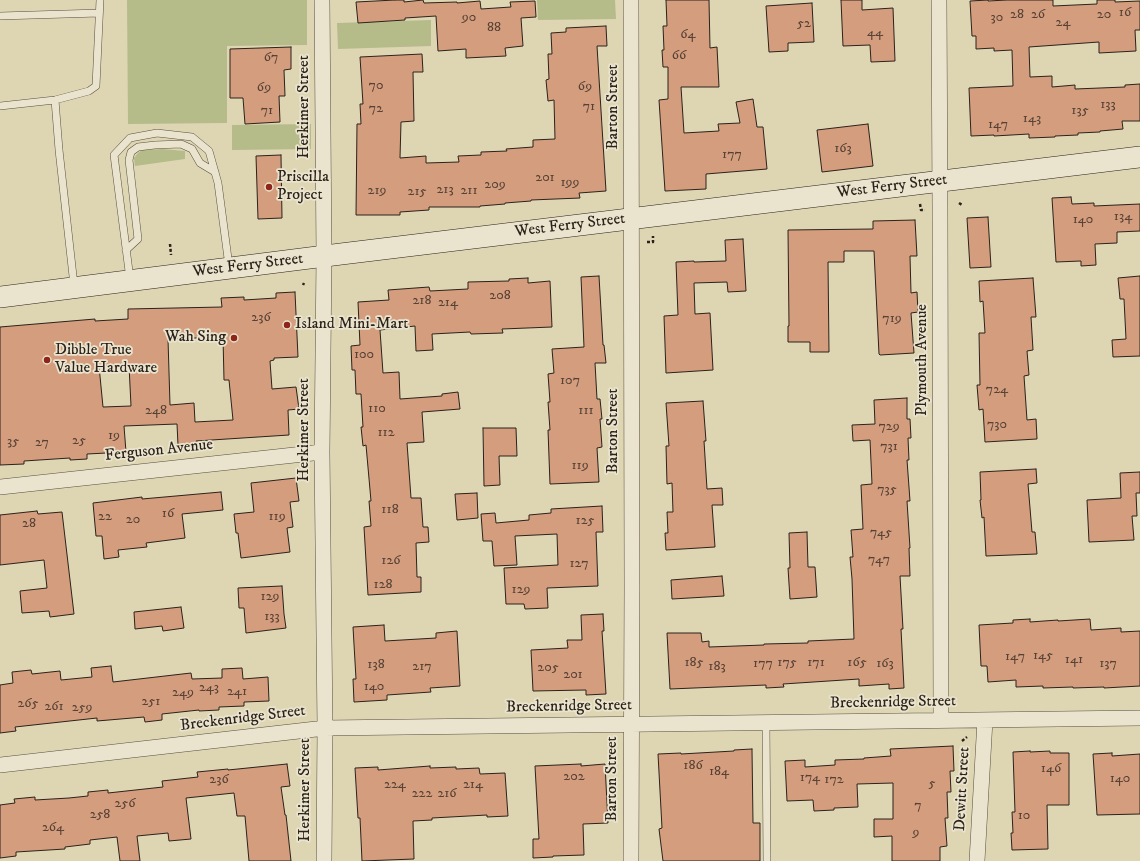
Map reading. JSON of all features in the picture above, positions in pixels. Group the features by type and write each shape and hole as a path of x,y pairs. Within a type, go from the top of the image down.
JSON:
{"street":[{"name":"Herkimer Street","path":"322,0 324,256 322,452 325,728 324,861"},
{"name":"Barton Street","path":"631,0 631,861"},
{"name":"Plymouth Avenue","path":"939,0 941,720"},
{"name":"West Ferry Street","path":"0,297 324,256 1140,157"},
{"name":"Ferguson Avenue","path":"0,487 322,452"},
{"name":"Breckenridge Street","path":"0,765 325,728 1140,718"},
{"name":"Dewitt Street","path":"977,861 985,720"}],"lane":[{"path":"0,106 55,100 89,91 96,86 100,0"},
{"path":"0,16 100,13"},
{"path":"55,100 59,150 75,288"},
{"path":"130,281 114,155 130,138 157,133 192,137 210,151 218,183 229,268"},
{"path":"126,250 138,239 129,160 131,152 138,147 182,144 192,149 200,163 215,172"},
{"path":"766,722 767,861"}],"path":[{"path":"920,204 921,210"},
{"path":"653,236 653,242"},
{"path":"170,244 171,257"}],"green space":[{"path":"127,0 307,0 307,45 227,46 227,123 128,124"},
{"path":"537,0 615,0 616,19 538,20"},
{"path":"431,20 431,46 338,49 337,23"},
{"path":"311,124 311,149 232,150 232,125"},
{"path":"162,149 185,151 185,159 135,166 134,158 142,150"}],"building":[{"path":"404,0 404,2 423,0 424,3 480,1 481,9 511,7 510,2 535,1 536,17 521,18 523,46 505,48 506,56 466,58 466,49 438,51 436,16 405,18 405,20 358,23 356,2"},
{"path":"666,0 709,0 710,48 717,47 719,87 681,87 684,133 719,131 718,124 740,123 736,102 753,99 757,127 763,127 767,169 706,174 706,189 665,191 659,100 668,99 668,67 663,67 662,50 664,50 663,26 667,26"},
{"path":"841,0 862,0 862,10 893,8 895,61 871,62 870,45 843,46"},
{"path":"1053,0 1053,6 1097,4 1097,0 1115,0 1115,2 1140,1 1140,30 1135,30 1136,51 1099,53 1099,42 1029,47 1030,77 1052,76 1052,87 1075,85 1075,89 1125,87 1125,85 1140,84 1140,121 1122,121 1123,129 1078,133 1078,135 1029,138 1029,134 971,136 969,88 1013,86 1012,50 994,51 994,48 976,49 976,36 972,36 970,1"},
{"path":"812,3 814,42 788,43 788,51 769,52 766,6"},
{"path":"606,26 607,46 597,46 606,191 579,193 580,198 531,200 480,207 429,207 429,210 400,212 400,215 356,215 357,124 361,124 360,104 363,104 360,57 422,54 423,72 413,72 414,121 401,122 400,158 426,156 426,163 459,162 458,156 481,155 481,152 507,151 506,149 533,147 533,140 555,139 554,100 548,101 546,80 549,79 548,54 552,54 551,33 566,32 566,28"},
{"path":"291,47 291,69 284,70 285,96 279,96 280,122 245,124 243,98 230,98 230,49"},
{"path":"868,124 873,166 822,172 817,130"},
{"name":"Priscilla Project","path":"281,155 282,218 258,219 256,156"},
{"path":"1071,197 1072,204 1094,203 1094,206 1140,204 1140,231 1117,232 1117,243 1095,244 1096,265 1081,266 1081,261 1056,262 1052,198"},
{"path":"988,217 991,267 970,268 967,218"},
{"path":"915,220 917,256 910,256 911,293 917,292 918,312 911,313 914,353 879,354 874,251 844,251 844,262 828,262 829,352 810,352 810,342 788,342 788,230 873,229 873,221"},
{"path":"743,239 746,291 728,292 727,282 694,283 695,314 710,313 713,370 666,373 664,316 678,315 676,262 726,261 725,240"},
{"path":"599,276 603,345 606,363 595,363 597,399 600,399 602,419 600,419 602,447 597,448 599,482 550,484 548,430 550,430 548,402 550,402 548,374 554,373 552,349 584,347 581,277"},
{"path":"1140,276 1140,356 1113,357 1112,340 1126,339 1124,299 1120,299 1118,278"},
{"path":"528,278 528,283 550,281 552,327 502,329 503,333 471,334 470,332 432,334 433,350 416,351 415,326 380,330 383,373 399,372 400,399 442,396 442,394 458,392 460,409 422,412 424,442 407,443 411,498 421,498 423,527 428,527 429,542 416,543 417,577 421,577 421,592 368,595 364,527 371,526 369,501 371,501 366,445 363,446 361,427 363,427 361,394 356,394 355,370 352,370 351,346 360,345 358,302 389,300 388,290 429,287 430,291 468,289 468,282 509,281 509,279"},
{"path":"1033,278 1036,317 1031,317 1033,350 1027,351 1029,375 1024,376 1027,420 1036,419 1037,439 985,442 983,409 979,410 977,385 980,385 979,333 985,333 983,301 980,302 979,281"},
{"path":"295,292 298,357 274,358 274,360 270,361 272,389 296,387 299,409 288,410 289,435 196,441 196,444 178,445 177,424 124,426 126,452 87,454 87,459 70,460 70,458 24,461 24,464 0,465 0,327 95,319 95,321 128,319 128,309 222,307 221,298 244,297 244,300 276,298 276,293","holes":["223,337 224,380 229,380 233,420 195,422 194,403 170,405 168,339","129,365 131,406 103,407 99,366"]},
{"path":"907,398 907,419 910,419 911,438 908,438 909,460 907,460 910,501 907,501 910,576 900,576 904,688 889,689 889,684 859,686 859,679 783,684 784,687 766,688 766,685 670,689 667,633 701,633 702,642 709,641 709,647 808,643 808,641 854,639 850,557 853,557 851,530 863,529 861,485 872,484 870,440 853,441 852,425 875,424 874,400"},
{"path":"703,401 707,489 722,488 723,505 712,505 715,547 666,550 665,533 668,533 667,512 673,512 672,483 667,484 666,446 669,446 666,403"},
{"path":"483,428 516,428 517,456 499,456 500,485 484,486"},
{"path":"1036,469 1037,483 1028,484 1032,532 1035,532 1037,554 986,556 984,517 982,518 980,500 980,472"},
{"path":"1140,472 1140,493 1136,493 1137,516 1132,516 1134,540 1089,542 1087,500 1121,498 1120,473"},
{"path":"296,478 299,501 290,502 293,527 287,528 290,552 241,558 234,514 254,512 251,483"},
{"path":"221,492 223,510 182,514 185,538 146,543 147,547 118,550 119,557 104,559 102,536 96,536 93,503 142,497 142,499"},
{"path":"477,493 478,518 457,520 455,494"},
{"path":"602,506 603,532 596,532 598,586 547,588 548,608 525,609 524,604 506,604 504,568 558,565 557,534 515,536 517,565 494,566 492,541 483,541 481,514 495,513 496,523 529,520 529,515 551,513 551,509"},
{"path":"37,511 38,514 62,512 74,614 50,617 49,611 22,613 20,591 47,588 44,560 0,565 0,515"},
{"path":"807,532 808,567 815,567 817,597 790,599 788,568 790,568 789,533"},
{"path":"722,576 724,596 672,599 671,580"},
{"path":"282,586 286,628 246,633 244,608 239,608 238,588"},
{"path":"181,607 184,628 163,631 162,626 135,629 134,612"},
{"path":"603,614 604,631 602,631 606,694 586,695 586,690 533,691 531,650 568,648 567,640 582,640 581,615"},
{"path":"1030,619 1030,622 1090,619 1091,630 1121,628 1121,632 1140,631 1140,686 1104,688 1043,688 1043,686 1016,687 1016,680 988,682 987,666 981,666 979,625 1013,623 1013,620"},
{"path":"384,625 385,641 436,638 436,633 457,631 460,686 430,688 431,692 387,695 387,700 354,702 353,679 356,679 353,627"},
{"path":"111,666 113,682 191,673 192,679 222,678 222,669 242,668 243,679 268,677 269,701 244,702 244,706 219,707 219,710 199,710 162,714 162,720 145,722 144,717 97,721 97,718 15,727 16,731 0,733 0,685 13,683 12,672 31,670 32,674 60,671 61,680 92,677 91,668"},
{"path":"953,746 954,771 950,771 951,792 947,792 948,818 945,818 947,846 940,847 940,861 892,861 892,836 874,837 874,819 893,819 893,783 857,784 858,807 814,811 813,800 787,801 785,761 805,760 805,767 835,765 835,760 891,756 890,749"},
{"path":"752,749 753,823 760,823 760,861 663,861 659,829 662,828 658,754 681,754"},
{"path":"1030,751 1069,753 1069,805 1047,805 1048,849 1012,850 1012,812 1015,812 1013,752"},
{"path":"1112,753 1112,756 1140,754 1140,814 1097,815 1093,754"},
{"path":"287,764 290,786 281,787 286,815 291,861 249,861 245,816 237,816 234,793 186,798 191,839 169,841 168,833 137,836 140,861 120,861 117,837 90,840 90,844 65,847 65,849 16,852 16,856 0,858 0,805 15,803 14,799 35,797 35,800 69,798 88,796 88,792 108,790 108,793 163,787 162,781 198,777 197,772"},
{"path":"581,764 581,766 605,764 608,823 583,824 584,855 533,858 533,839 539,839 535,766"},
{"path":"430,766 430,768 479,768 480,774 505,773 508,816 487,817 487,815 432,818 432,820 413,821 414,859 362,861 360,818 358,818 355,768 378,767 378,770"}],"place":[{"name":"Priscilla Project","path":"269,187"},
{"name":"Island Mini-Mart","path":"287,325"},
{"name":"Wah Sing","path":"234,338"},
{"name":"Dibble True Value Hardware","path":"47,360"}]}
